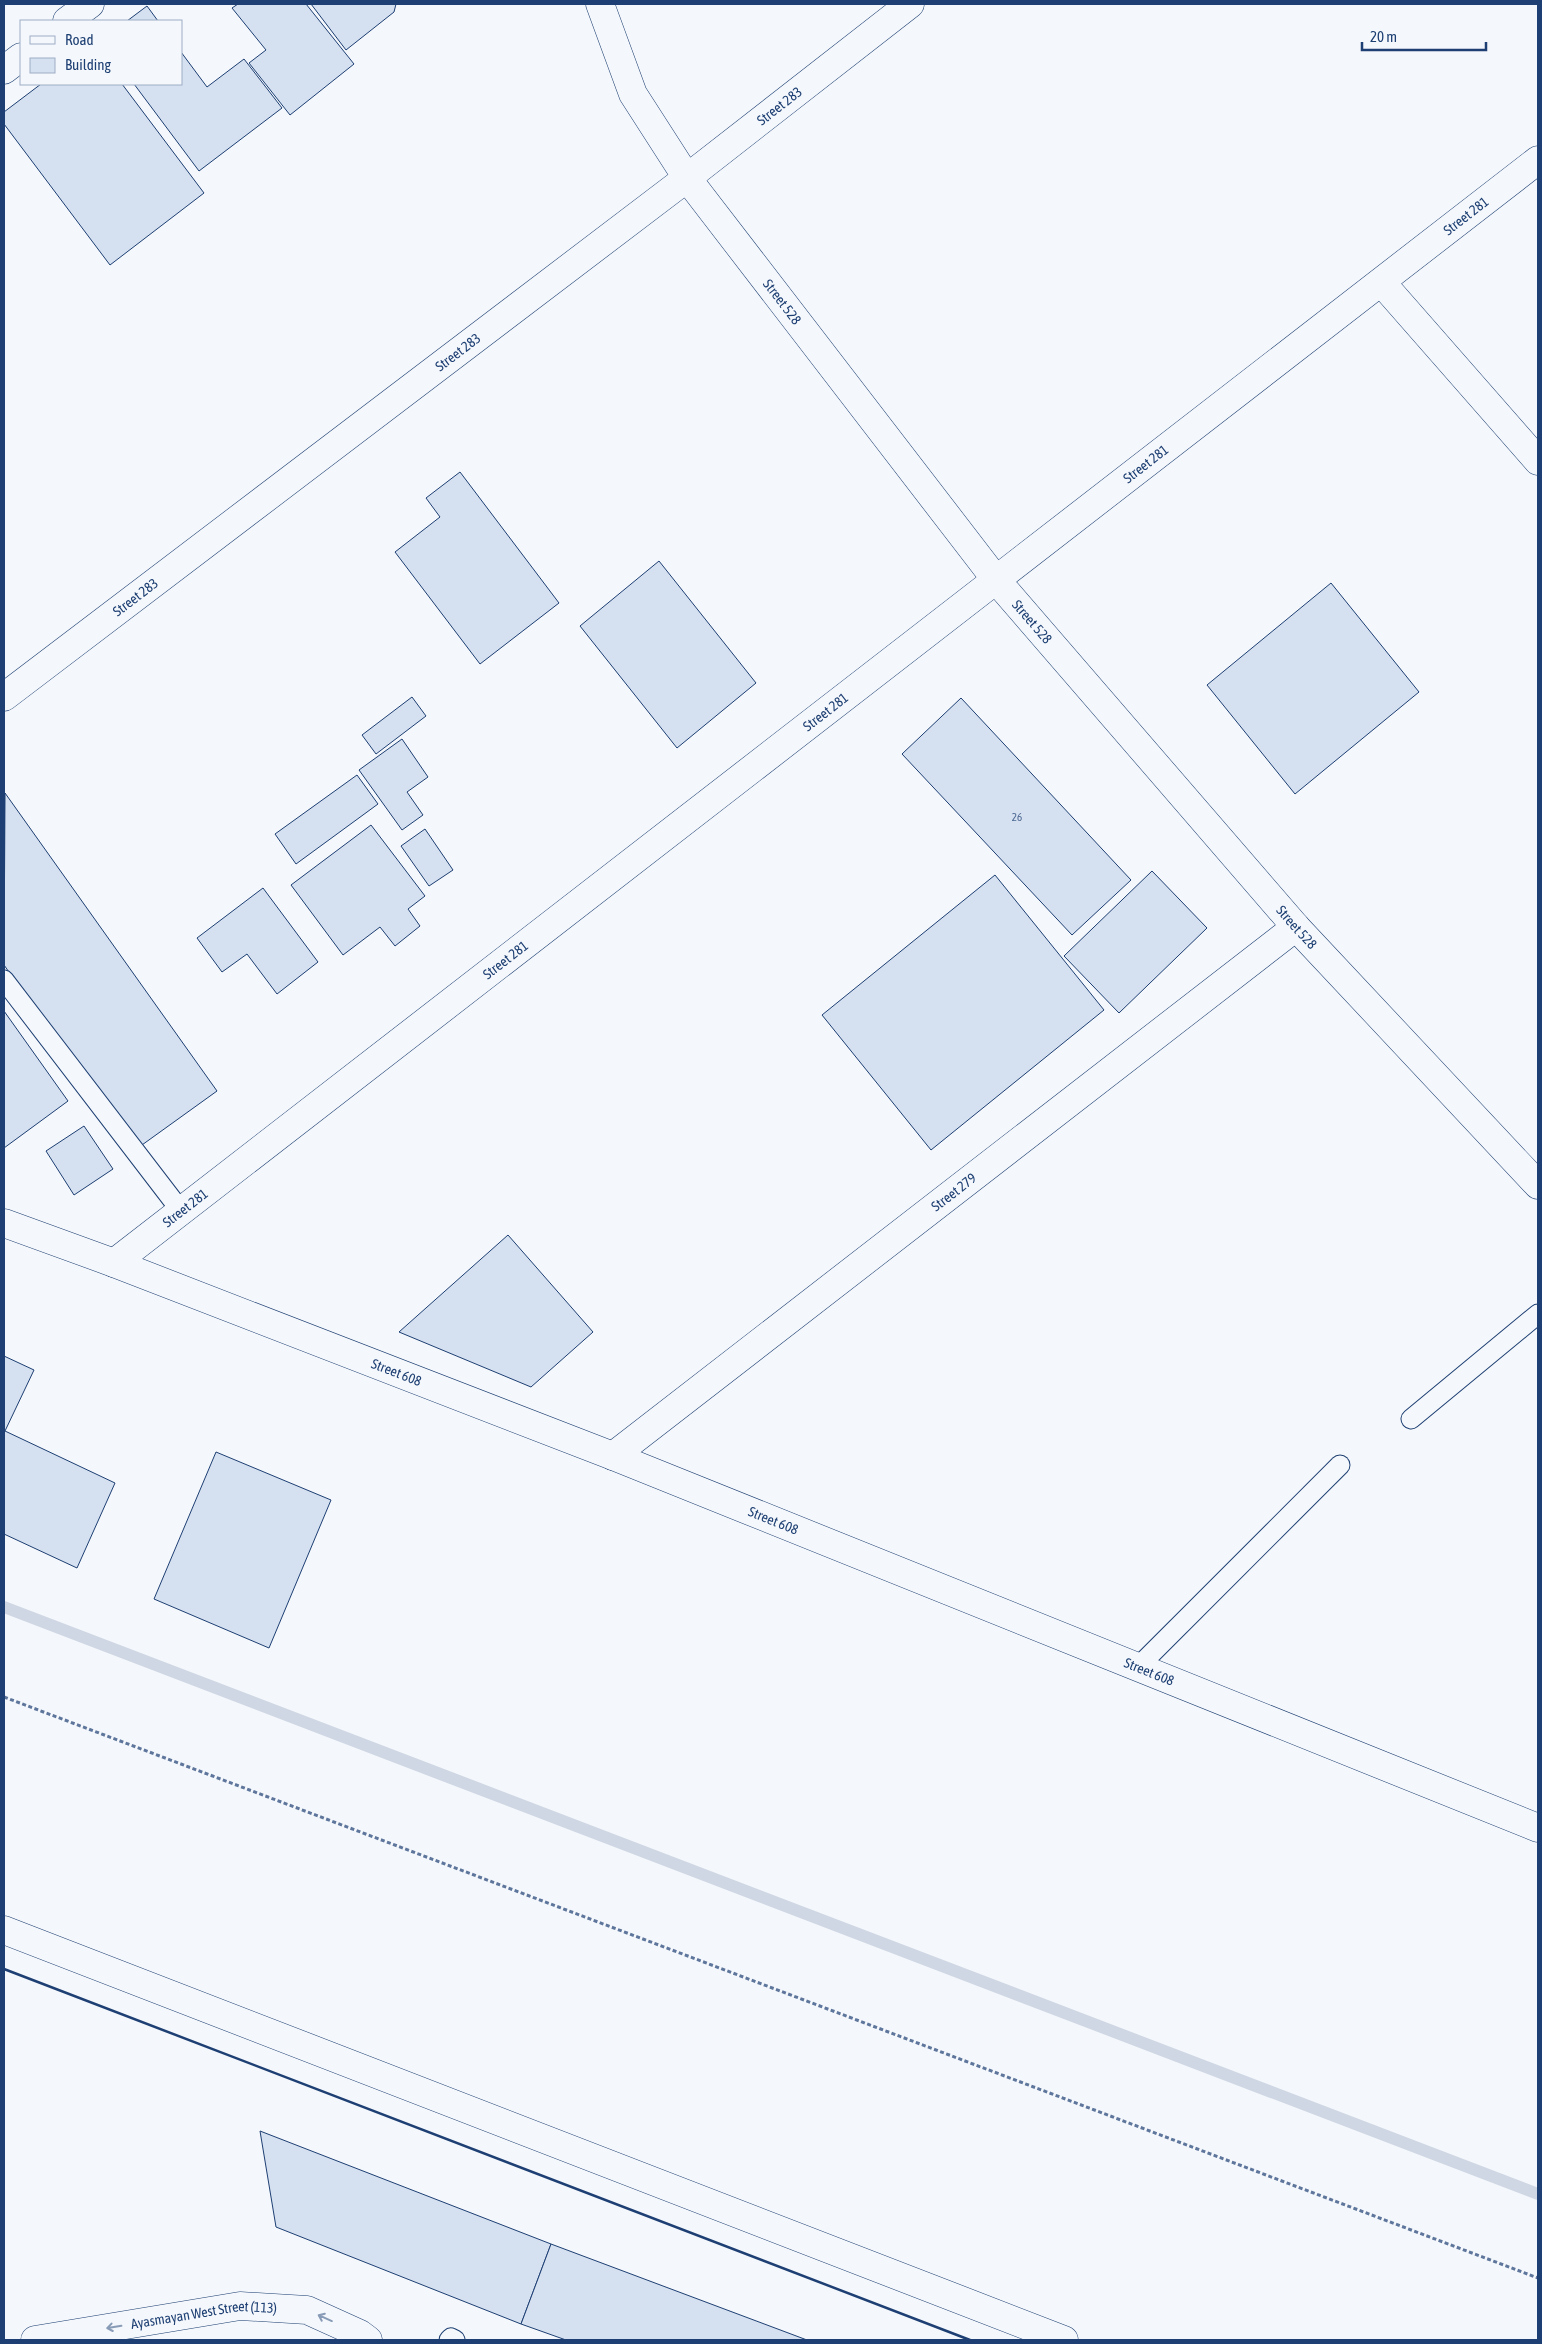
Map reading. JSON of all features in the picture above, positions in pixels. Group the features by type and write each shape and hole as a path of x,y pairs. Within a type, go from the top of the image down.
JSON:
{"street":[{"name":"Street 528","path":"600,4 633,94 686,178 997,581 1296,927 1538,1185"},
{"name":"Street 283","path":"4,697 686,178 910,4"},
{"path":"4,70 20,58"},
{"name":"Street 281","path":"114,1263 1382,283 1538,160"},
{"path":"1382,283 1538,461"},
{"name":"Street 279","path":"613,1456 1296,927"},
{"name":"Street 608","path":"4,1223 114,1263 613,1456 1538,1828"},
{"path":"4,1930 1064,2340"},
{"name":"Ayasmayan West Street (113)","path":"35,2340 240,2306 307,2310 360,2334 368,2340"}],"lane":[{"path":"4,980 181,1211"},
{"path":"1411,1419 1538,1314"},
{"path":"1138,1667 1340,1465"},
{"path":"448,2340 451,2338 456,2340"}],"path":[{"path":"4,1697 1538,2278"}],"building":[{"path":"238,4 306,4 354,64 290,115 249,63 266,50 232,8"},
{"path":"311,4 396,4 394,12 346,50"},
{"path":"147,6 157,20 128,20"},
{"path":"182,53 207,87 244,59 282,108 199,171 135,85 182,85"},
{"path":"40,85 123,85 204,193 110,265 4,124 4,112"},
{"path":"460,472 559,603 480,664 395,552 440,517 426,498"},
{"path":"659,561 756,683 677,748 580,626"},
{"path":"1331,583 1419,692 1295,794 1207,685"},
{"path":"412,697 426,716 376,754 362,735"},
{"path":"961,698 1131,880 1072,935 902,754"},
{"path":"402,739 428,777 407,792 423,815 402,830 359,770"},
{"path":"357,775 378,804 296,864 275,834"},
{"path":"5,793 217,1091 135,1150 4,965"},
{"path":"371,825 425,896 408,909 420,926 395,946 380,927 343,955 291,885"},
{"path":"425,829 453,870 429,886 401,846"},
{"path":"1152,871 1207,928 1119,1013 1064,956"},
{"path":"995,875 1104,1010 931,1150 822,1015"},
{"path":"263,888 318,962 277,994 247,954 222,972 197,938"},
{"path":"4,1011 68,1101 4,1148"},
{"path":"84,1126 113,1169 74,1195 46,1151"},
{"path":"508,1235 593,1332 531,1387 399,1332"},
{"path":"4,1356 34,1370 5,1431 115,1483 77,1568 4,1534"},
{"path":"216,1452 331,1500 269,1648 154,1599"},
{"path":"260,2131 551,2244 521,2324 276,2227"},
{"path":"551,2244 807,2340 566,2340 521,2324"}],"waterway":[{"path":"4,1607 1538,2194"}],"wall":[{"path":"4,1969 970,2340"}]}
